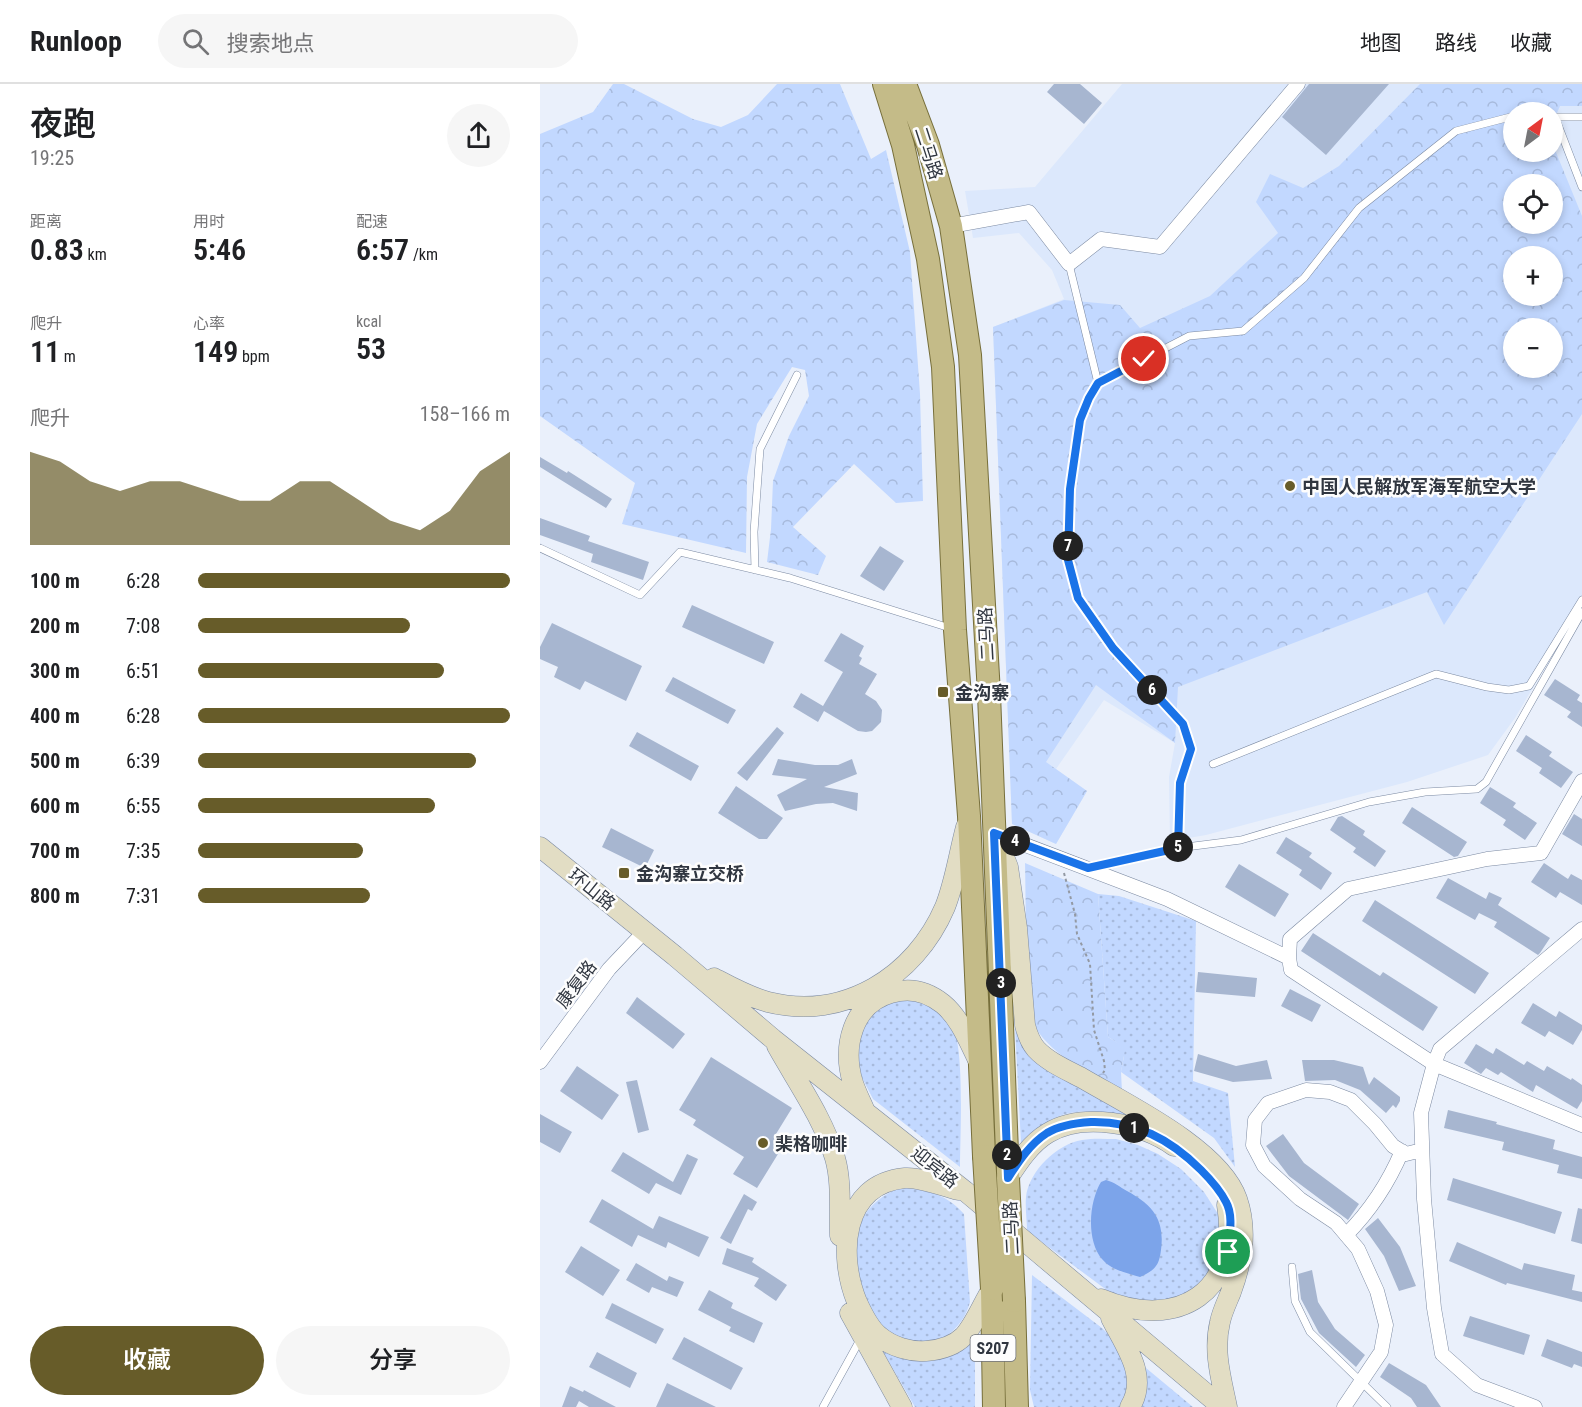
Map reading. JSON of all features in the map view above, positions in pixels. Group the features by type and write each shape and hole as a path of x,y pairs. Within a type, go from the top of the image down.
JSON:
{"main road":[{"name":"二马路","path":"884,84 903,145 928,259 943,367 955,630 969,816 992,1289"},
{"name":"二马路","path":"905,84 928,145 951,226 970,355 989,694 1008,1178 1020,1403"},
{"path":"949,505 978,503"},
{"path":"675,956 736,990 767,1002 812,1005 858,997 895,974 927,939 946,905 969,816"},
{"path":"994,833 1008,867 1017,928 1025,1025 1036,1049 1047,1058 1168,1128 1195,1147 1220,1171 1237,1197 1244,1231 1242,1253 1220,1321 1216,1352 1227,1407"},
{"name":"环山路","path":"540,847 645,931"},
{"name":"迎宾路","path":"645,931 773,1039 965,1191 1222,1407"},
{"path":"865,1111 853,1082 850,1057 851,1040 856,1019 868,1005 881,996 898,991 914,990 931,996 956,1017 981,1065"},
{"path":"773,1039 818,1120 835,1159 839,1193 841,1266 846,1304 861,1336 902,1407"},
{"path":"1008,1178 1028,1149 1047,1133 1061,1126 1076,1123 1122,1124 1170,1143 1210,1179 1227,1204 1230,1224 1228,1252 1218,1277 1206,1291 1187,1304 1167,1310 1142,1311 1118,1306 1082,1291"},
{"path":"965,1191 906,1178 886,1182 870,1192 858,1205 849,1224 846,1247 849,1275 861,1311 879,1336 904,1349 921,1351 938,1350 964,1336 992,1289"},
{"name":"S207","path":"992,1289 994,1407"},
{"path":"1105,1308 1135,1364 1138,1385 1130,1407"}],"street":[{"path":"951,226 1029,212 1069,264 1101,239 1160,248 1298,84"},
{"path":"1582,781 1541,853 1487,859 1348,889 1290,939 1289,958 1291,970 1434,1064 1582,1125"},
{"path":"994,833 1167,899 1289,958"},
{"path":"1535,1407 1478,1385 1442,1354 1434,1308 1424,1199 1421,1113 1440,1049 1582,929"},
{"name":"康复路","path":"540,1062 609,969 645,931"},
{"path":"1344,1407 1380,1352 1386,1325 1377,1291 1358,1249 1336,1223 1300,1199 1264,1166 1253,1145 1256,1120 1268,1103 1306,1090 1330,1092 1351,1101 1375,1124 1393,1146 1406,1154 1422,1150"},
{"path":"1346,1235 1378,1198 1402,1151"}],"lane":[{"path":"1563,117 1582,117"},
{"path":"1178,848 1180,783 1191,749 1183,724 1106,638 1078,598 1068,560 1070,489 1080,420 1089,398 1098,383 1189,336 1243,331 1304,278 1359,208 1456,131 1503,119"},
{"path":"1563,140 1582,187"},
{"path":"1069,264 1098,383"},
{"path":"755,570 755,509 760,448 797,375"},
{"path":"540,548 640,596 680,552 790,578 955,630"},
{"path":"1213,764 1436,674 1509,690 1529,686 1582,600"},
{"path":"1088,868 1178,848 1240,840 1369,802 1425,792 1478,789 1486,782 1582,612"},
{"path":"1292,1267 1295,1301 1310,1332 1387,1407"},
{"path":"824,1407 861,1336"}],"path":[{"path":"1064,871 1075,914 1077,934 1090,964 1094,1030 1105,1070 1096,1086"}],"shaded area":[{"name":"中国人民解放军海军航空大学","path":"1122,84 1582,84 1582,605 1515,718 1488,755 1407,782 1206,835 1170,841 1169,777 1175,743 1104,700 1056,769 1087,791 1056,844 1012,824 993,327 1064,299 1052,270 1019,233 973,238 965,191 1035,187"}],"green space":[{"path":"613,84 624,84 693,119 721,127 748,115 777,84 840,84 871,159 886,150 910,252 920,394 923,501 896,503 854,464 793,527 826,556 818,575 767,562 773,481 789,436 809,396 805,370 792,367 757,424 747,477 746,553 622,524 635,483 540,416 540,134 593,112"},
{"name":"中国人民解放军海军航空大学","path":"1420,84 1582,84 1582,106 1563,106 1563,102 1503,102 1503,162 1560,162 1582,216 1582,414 1444,625 1427,592 1178,687 1175,743 1096,685 1046,762 1087,791 1056,844 1012,824 993,327 1064,300 1120,305 1140,328 1210,296 1278,233 1256,202 1270,174 1303,188 1339,166"},
{"path":"1025,863 1098,894 1108,1037 1123,1046 1125,1050 1121,1072 1122,1092 1067,1059 1047,1043 1039,1033 1034,1021 1029,979"},
{"path":"1098,894 1119,896 1196,921 1193,1081 1228,1093 1235,1167 1214,1138 1121,1072 1122,1048 1108,1037"},
{"path":"915,998 931,1005 945,1016 956,1036 960,1072 960,1167 873,1099 858,1070 858,1037 873,1011 886,1003"},
{"path":"1015,1027 1023,1042 1153,1125 1115,1115 1076,1112 1051,1120 1021,1143"},
{"path":"1116,1139 1158,1154 1181,1169 1204,1192 1220,1217 1217,1265 1193,1294 1157,1304 1130,1301 1108,1291 1027,1231 1028,1187 1046,1160 1063,1147 1082,1140"},
{"path":"899,1188 918,1190 943,1197 964,1214 970,1302 958,1325 949,1334 928,1343 916,1344 903,1341 881,1325 866,1298 857,1265 856,1248 862,1220 877,1201"},
{"path":"1032,1275 1102,1328 1119,1345 1132,1379 1121,1407 1034,1407 1030,1390"},
{"path":"975,1336 975,1407 915,1407 877,1341 905,1358 928,1361 949,1357 961,1351"},
{"path":"1140,1363 1193,1407 1138,1407"}],"water":[{"path":"1106,1180 1144,1202 1159,1222 1162,1239 1159,1260 1153,1270 1140,1277 1110,1266 1102,1259 1093,1242 1091,1221 1094,1200 1101,1182"}],"building":[{"path":"1054,84 1080,84 1102,103 1084,124 1047,92"},
{"path":"1309,84 1389,84 1326,155 1282,117"},
{"path":"540,457 567,473 568,471 612,499 606,508 540,467"},
{"path":"540,518 590,536 588,541 649,562 643,580 591,562 593,554 540,535"},
{"path":"880,546 904,561 884,591 860,576"},
{"path":"692,605 774,642 764,664 682,627"},
{"path":"552,623 642,666 626,701 585,681 580,690 554,677 558,667 540,659 540,647"},
{"path":"841,633 864,646 859,656 862,658 859,664 877,674 865,694 876,701 882,710 881,722 872,731 858,731 824,711 818,722 793,707 801,693 823,706 843,672 824,661"},
{"path":"673,677 736,710 728,724 665,691"},
{"path":"1555,679 1580,695 1577,700 1582,703 1582,727 1567,717 1571,712 1544,695"},
{"path":"777,727 784,733 747,781 737,773"},
{"path":"637,732 699,766 691,781 629,746"},
{"path":"1526,735 1552,752 1549,756 1573,772 1561,788 1539,773 1542,768 1516,751"},
{"path":"778,759 815,765 838,765 852,759 857,774 824,787 858,793 857,811 833,803 816,804 785,811 777,795 807,779 772,775"},
{"path":"736,786 783,818 767,839 759,839 718,813"},
{"path":"1490,787 1516,803 1513,807 1537,823 1525,840 1503,825 1506,820 1480,803"},
{"path":"1412,807 1467,842 1458,856 1454,857 1402,823"},
{"path":"1574,814 1582,819 1582,846 1562,834"},
{"path":"1342,816 1365,831 1363,835 1386,851 1375,867 1353,852 1356,848 1330,830 1338,817"},
{"path":"611,828 654,850 645,868 602,847"},
{"path":"1286,837 1312,853 1309,857 1332,873 1321,890 1299,875 1302,870 1276,853"},
{"path":"1544,863 1568,879 1571,874 1582,880 1582,905 1560,892 1556,898 1531,882"},
{"path":"1239,864 1289,894 1275,917 1225,887"},
{"path":"1448,878 1486,899 1489,892 1502,898 1498,905 1550,938 1540,953 1538,955 1494,927 1497,922 1479,913 1475,920 1436,898"},
{"path":"1375,900 1489,973 1475,994 1362,921"},
{"path":"1313,933 1380,976 1383,972 1438,1007 1423,1031 1301,951"},
{"path":"1198,972 1257,978 1255,997 1196,992"},
{"path":"1290,989 1321,1005 1312,1022 1281,1006"},
{"path":"637,997 685,1034 673,1049 626,1013"},
{"path":"1533,1003 1556,1017 1559,1011 1582,1025 1582,1030 1573,1045 1549,1031 1545,1037 1521,1023"},
{"path":"1476,1044 1493,1054 1496,1048 1524,1065 1527,1061 1544,1071 1547,1066 1571,1080 1572,1078 1582,1085 1582,1101 1577,1109 1536,1085 1533,1092 1501,1072 1498,1075 1486,1068 1481,1074 1464,1063"},
{"path":"1198,1054 1236,1066 1267,1060 1272,1079 1233,1082 1194,1071"},
{"path":"711,1057 792,1108 776,1134 786,1141 757,1188 733,1174 744,1157 693,1125 696,1120 679,1110"},
{"path":"1302,1060 1334,1060 1363,1067 1369,1085 1374,1077 1400,1097 1400,1101 1396,1108 1393,1105 1386,1113 1360,1090 1335,1080 1305,1081"},
{"path":"577,1066 619,1095 602,1120 560,1091"},
{"path":"637,1080 649,1130 638,1133 626,1082"},
{"path":"1448,1110 1555,1140 1553,1149 1582,1157 1582,1179 1557,1173 1559,1165 1502,1150 1504,1142 1444,1128"},
{"path":"540,1114 572,1132 560,1153 540,1142"},
{"path":"1283,1134 1304,1163 1359,1204 1348,1220 1289,1176 1266,1146"},
{"path":"623,1152 673,1182 687,1154 698,1159 681,1195 656,1183 649,1194 611,1171"},
{"path":"1453,1178 1562,1212 1555,1234 1447,1200"},
{"path":"744,1194 757,1202 752,1211 748,1209 731,1244 720,1238"},
{"path":"602,1199 653,1229 659,1216 709,1237 699,1257 668,1242 666,1248 638,1235 632,1247 589,1222"},
{"path":"1578,1208 1582,1209 1582,1244 1571,1241"},
{"path":"1378,1218 1400,1247 1416,1286 1399,1291 1384,1256 1365,1229"},
{"path":"1457,1242 1522,1270 1524,1263 1575,1275 1572,1290 1582,1292 1582,1302 1507,1283 1506,1285 1449,1261"},
{"path":"581,1246 620,1270 603,1296 565,1272"},
{"path":"727,1248 754,1258 752,1262 787,1285 776,1301 754,1286 759,1278 722,1264"},
{"path":"636,1263 667,1281 669,1276 684,1282 677,1297 652,1287 649,1293 626,1280"},
{"path":"1312,1270 1318,1302 1335,1329 1365,1355 1356,1367 1319,1333 1301,1299 1298,1274"},
{"path":"709,1290 733,1303 731,1308 763,1323 754,1343 729,1331 731,1327 698,1310"},
{"path":"612,1303 664,1329 656,1344 605,1318"},
{"path":"1470,1316 1530,1335 1524,1355 1463,1336"},
{"path":"684,1337 743,1368 731,1390 672,1359"},
{"path":"1547,1339 1582,1352 1582,1367 1574,1364 1572,1368 1541,1356"},
{"path":"597,1352 637,1373 630,1388 589,1367"},
{"path":"1389,1363 1426,1385 1441,1407 1417,1407 1411,1398 1380,1377"},
{"path":"667,1383 716,1407 656,1407"},
{"path":"570,1386 583,1392 584,1390 616,1407 589,1407 579,1401 576,1407 562,1407"}],"place":[{"name":"中国人民解放军海军航空大学","path":"1290,486"},
{"name":"金沟寨","path":"943,692"},
{"name":"金沟寨立交桥","path":"624,873"},
{"name":"棐格咖啡","path":"763,1143"}],"route":[{"path":"1144,359 1098,383 1080,420 1070,489 1068,560 1078,598 1113,648 1183,724 1191,749 1180,783 1178,848 1088,868 994,833 1008,1178 1028,1149 1047,1133 1061,1126 1100,1122 1122,1124 1170,1143 1210,1179 1227,1204 1230,1224 1228,1252"}]}
